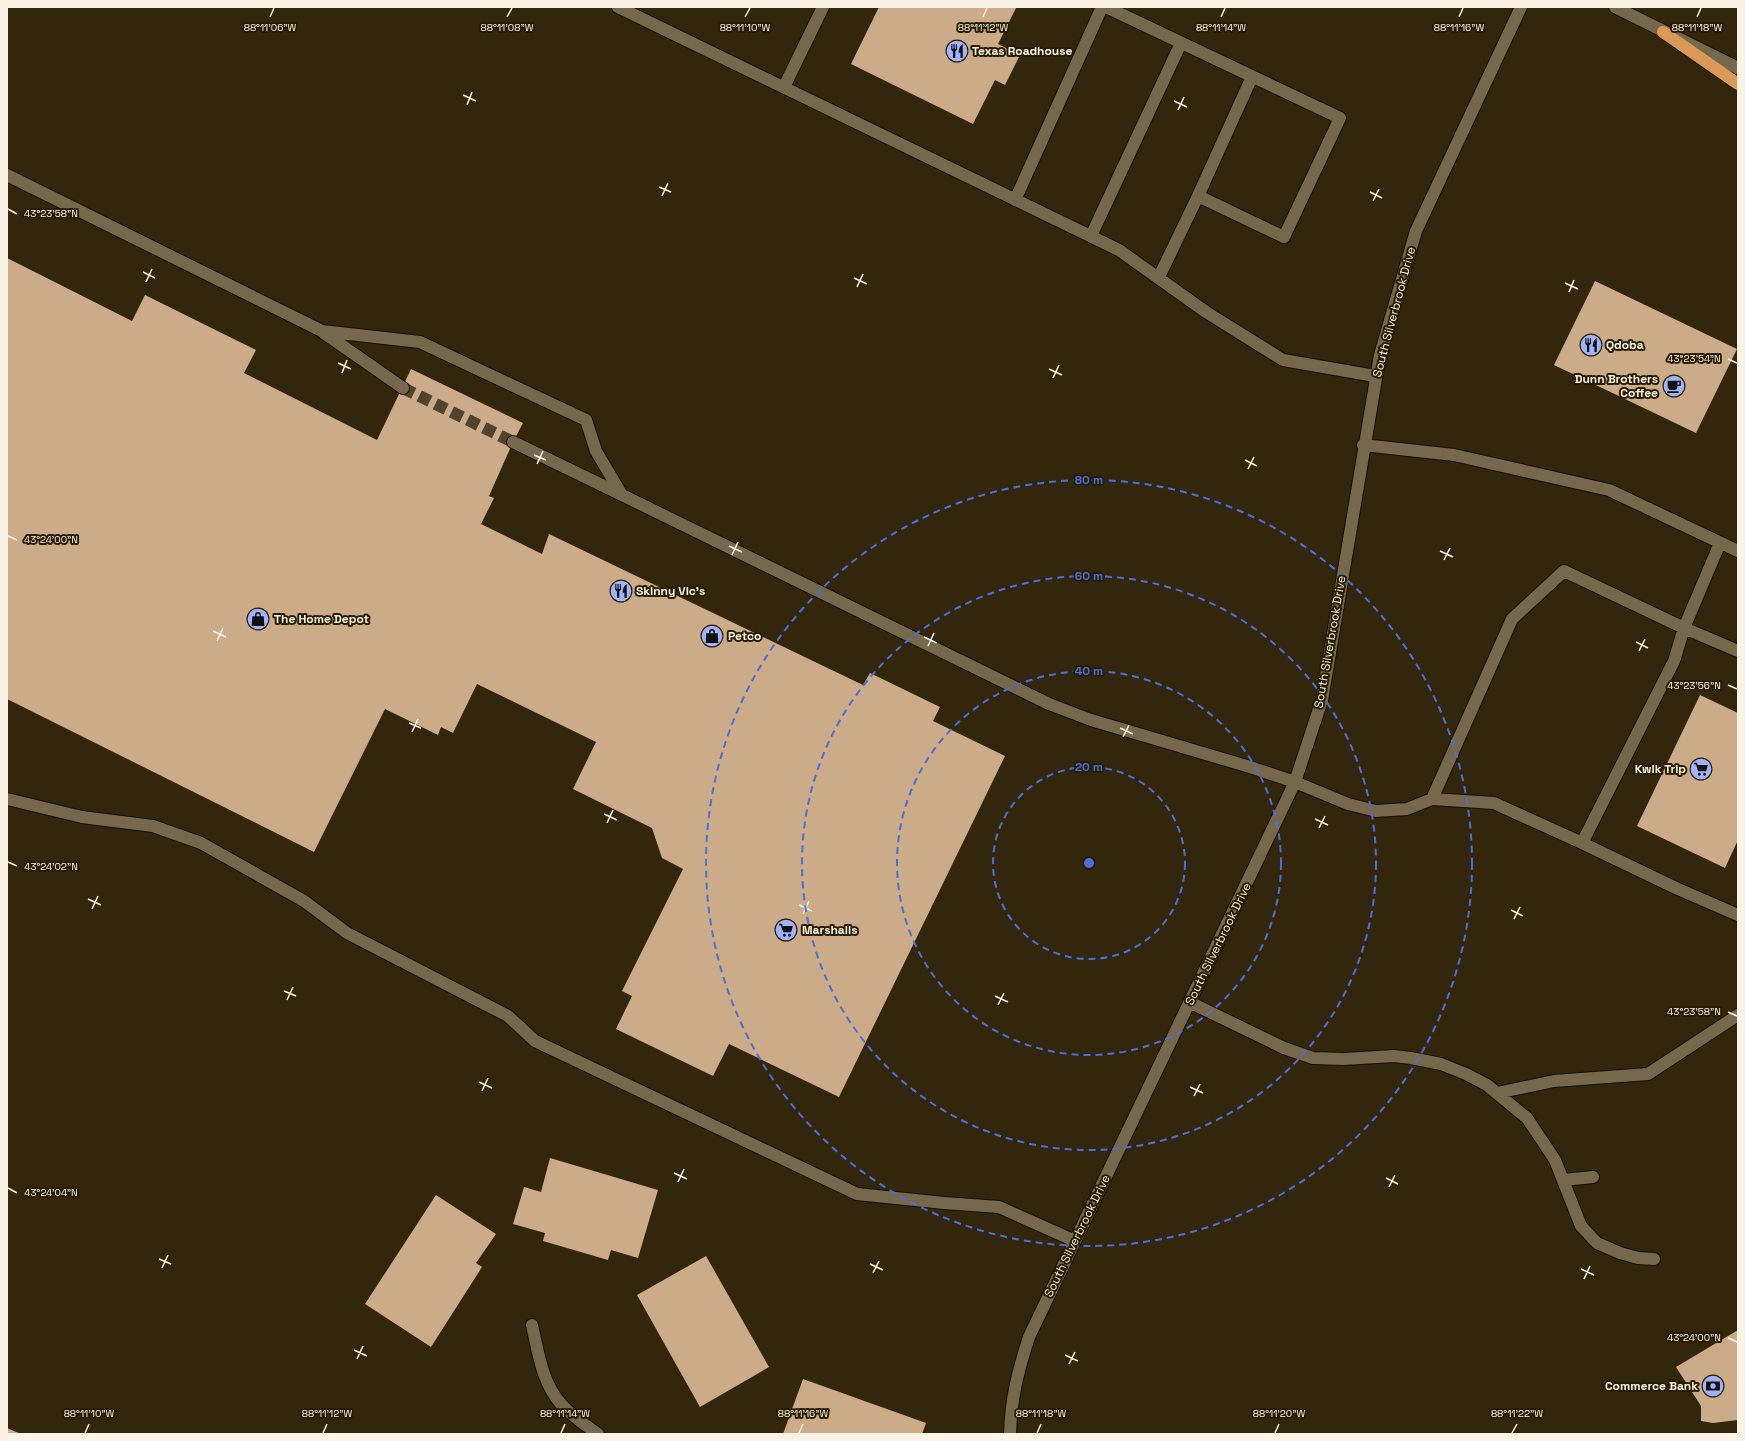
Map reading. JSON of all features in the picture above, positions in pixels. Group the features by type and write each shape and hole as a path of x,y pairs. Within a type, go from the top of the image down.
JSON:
{"highway":[{"path":"1663,32 1738,84"}],"street":[{"path":"618,7 1119,250 1159,277 1206,312 1283,360 1376,376"},
{"path":"784,87 823,7"},
{"path":"1016,200 1102,7"},
{"path":"1106,7 1340,118 1284,237 1198,196"},
{"name":"South Silverbrook Drive","path":"1010,1434 1011,1408 1019,1368 1029,1337 1295,782 1322,700 1363,445 1380,355 1416,231 1521,7"},
{"path":"1615,7 1738,68"},
{"path":"1091,236 1181,43"},
{"path":"1159,277 1198,196 1252,76"},
{"path":"7,175 322,331 403,388"},
{"path":"322,331 420,342 586,420 596,451 622,495"},
{"path":"513,442 1049,704 1091,720 1250,767 1295,782 1348,804 1376,811 1407,809 1432,799 1494,803 1678,889 1738,915"},
{"path":"1363,445 1454,456 1609,490 1738,551"},
{"path":"1582,843 1674,661 1684,628 1720,542"},
{"path":"1432,799 1512,619 1564,571 1684,628 1738,651"},
{"path":"7,799 82,817 153,826 201,843 304,901 347,933 508,1016 535,1041 857,1194 999,1207 1075,1241"},
{"path":"1190,1002 1284,1048 1313,1058 1344,1059 1394,1056 1411,1058 1441,1064 1466,1074 1487,1085 1527,1118 1555,1160 1581,1226 1597,1243 1620,1253 1638,1258 1654,1259"},
{"path":"1496,1093 1554,1081 1648,1074 1738,1015"},
{"path":"1563,1180 1593,1177"},
{"path":"532,1325 542,1365 550,1389 561,1404 582,1423 598,1434"}],"building":[{"path":"879,7 1016,8 998,44 1020,55 1005,85 995,80 973,124 851,64"},
{"path":"7,258 132,321 145,295 256,350 244,373 377,440 411,369 523,423 489,496 494,498 481,524 542,554 549,534 863,685 870,673 940,707 933,721 1005,756 839,1097 729,1044 713,1076 616,1029 632,996 622,991 683,869 662,858 652,828 573,789 596,742 477,684 453,733 441,727 438,735 385,709 314,852 7,699"},
{"path":"1595,281 1737,349 1696,433 1554,365"},
{"name":"Kwik Trip","path":"1700,695 1738,713 1738,840 1725,868 1637,826"},
{"path":"550,1158 658,1190 638,1258 611,1250 608,1260 543,1241 545,1233 513,1224 524,1187 541,1192"},
{"path":"436,1195 496,1234 476,1263 482,1267 431,1347 365,1304"},
{"path":"706,1256 769,1367 700,1407 637,1295"},
{"name":"Commerce Bank","path":"1738,1330 1738,1420 1713,1423 1701,1421 1701,1406 1676,1367"},
{"path":"803,1379 926,1423 922,1434 783,1434"},
{"path":"7,1428 21,1434 7,1434"}],"tunnel":[{"path":"403,388 513,442"}],"place":[{"name":"Texas Roadhouse","path":"957,51"},
{"name":"Qdoba","path":"1591,345"},
{"name":"Dunn Brothers Coffee","path":"1674,386"},
{"name":"Skinny Vic's","path":"621,591"},
{"name":"The Home Depot","path":"258,619"},
{"name":"Petco","path":"712,636"},
{"name":"Kwik Trip","path":"1701,769"},
{"name":"Marshalls","path":"786,930"},
{"name":"Commerce Bank","path":"1713,1386"}]}
